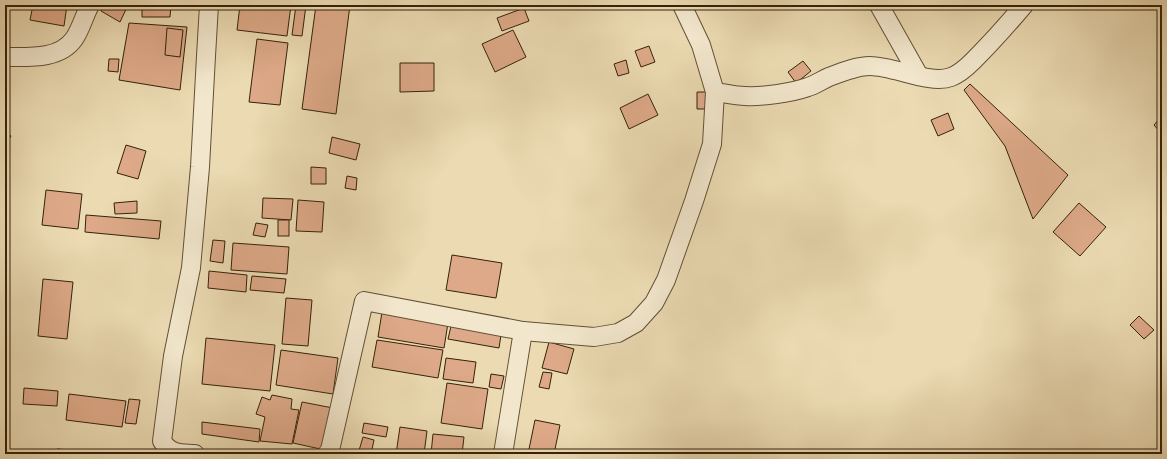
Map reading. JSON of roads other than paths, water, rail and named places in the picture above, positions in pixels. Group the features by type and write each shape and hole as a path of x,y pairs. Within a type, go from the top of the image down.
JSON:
{"street":[{"path":"5,57 30,57 54,54 65,49 74,38 90,5"},
{"path":"195,454 176,453 167,449 162,442 173,356 191,268 200,167 210,5"},
{"path":"327,454 330,450 364,301 523,331 594,337 618,333 636,323 654,303 666,280 694,201 712,144 715,92 701,45 682,5"},
{"path":"879,5 919,76"},
{"path":"715,92 750,96 788,92 808,87 852,69 870,66 890,68 936,79 951,77 965,68 984,51 1024,5"},
{"path":"503,454 523,331"}]}
